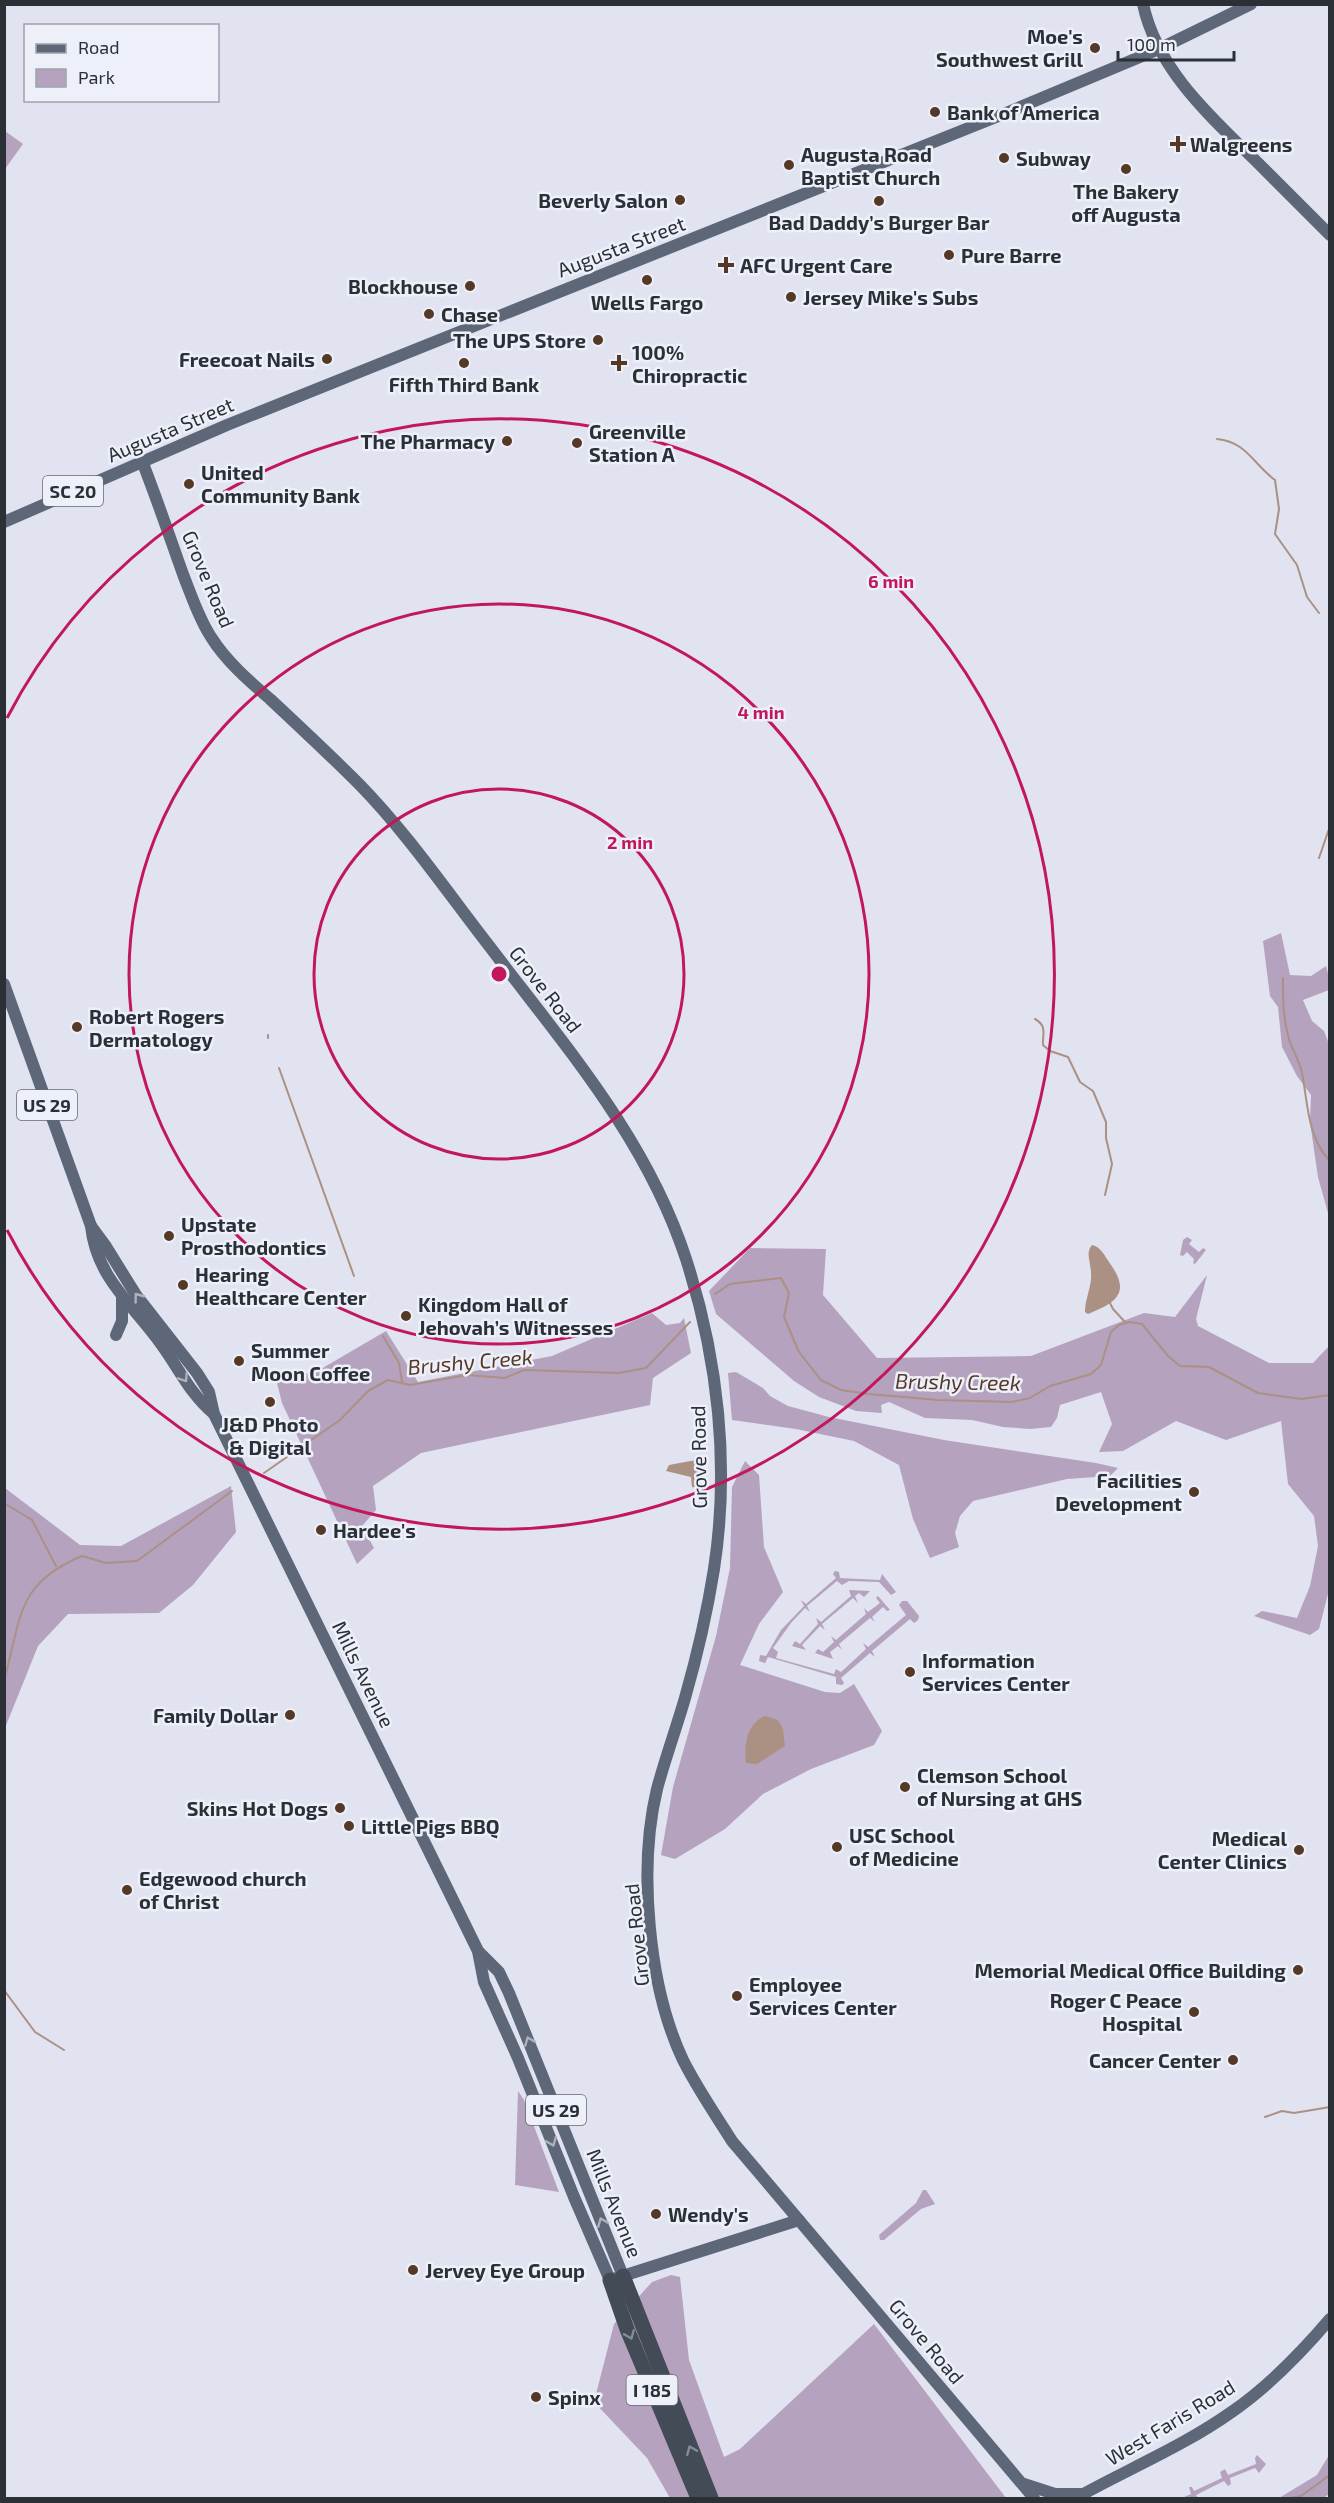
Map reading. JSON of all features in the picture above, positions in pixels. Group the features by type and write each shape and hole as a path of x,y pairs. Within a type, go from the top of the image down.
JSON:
{"highway":[{"name":"I 185","path":"616,2278 636,2351 698,2499"},
{"name":"I 185","path":"616,2278 711,2499"}],"main road":[{"path":"1143,4 1150,31 1170,68 1207,111 1329,235"},
{"name":"Augusta Street","path":"4,522 142,460 1004,114 1159,49 1251,4"},
{"name":"Grove Road","path":"142,460 196,607 213,641 253,684 360,785 380,807 589,1076 638,1152 685,1257 704,1326 714,1376 720,1438 720,1490 715,1563 708,1606 685,1699 656,1792 648,1872 651,1931 656,1970 682,2057 700,2092 732,2141 1034,2499"},
{"name":"Mills Avenue","path":"4,984 91,1226 93,1246 122,1297 157,1339 197,1400 214,1414"},
{"name":"Mills Avenue","path":"91,1226 136,1295 199,1375 209,1392 214,1414 478,1951 484,1982 518,2058 574,2197 616,2278"},
{"path":"116,1335 122,1320 122,1297"},
{"name":"Mills Avenue","path":"478,1951 499,1972 509,1993 616,2278"},
{"path":"616,2278 799,2220"},
{"name":"West Faris Road","path":"1081,2497 1233,2411 1287,2366 1329,2319"},
{"path":"1020,2499 1020,2483 1041,2492 1081,2497"}],"green space":[{"path":"5,131 23,144 5,169"},
{"path":"1281,933 1290,975 1311,976 1326,966 1329,977 1329,990 1303,1000 1312,1021 1324,1031 1329,1044 1329,1248 1328,1213 1318,1177 1310,1122 1311,1095 1297,1076 1282,1047 1278,1007 1270,996 1263,941"},
{"path":"1187,1237 1192,1240 1189,1244 1199,1252 1203,1248 1206,1250 1195,1264 1194,1259 1187,1252 1183,1256 1180,1255 1183,1240"},
{"path":"750,1248 826,1249 823,1295 877,1358 1031,1356 1144,1313 1175,1317 1207,1275 1196,1319 1198,1326 1269,1363 1313,1363 1329,1346 1329,1590 1319,1629 1310,1635 1254,1616 1262,1611 1297,1618 1310,1586 1318,1546 1314,1516 1288,1484 1281,1421 1226,1440 1176,1421 1123,1451 1099,1452 1112,1424 1101,1392 1060,1405 1057,1418 1051,1427 1030,1429 1003,1427 972,1420 925,1418 889,1402 881,1405 882,1413 856,1411 819,1397 794,1381 716,1314 709,1291"},
{"path":"652,1313 666,1325 680,1323 684,1318 691,1353 653,1378 650,1405 421,1453 373,1486 376,1510 362,1526 374,1548 357,1564 282,1403 277,1383 321,1369 386,1331 418,1382 552,1356"},
{"path":"736,1372 788,1406 829,1417 944,1440 1118,1468 1110,1476 1067,1479 973,1501 960,1516 955,1533 959,1547 930,1558 913,1519 899,1465 854,1441 796,1429 732,1420 728,1373"},
{"path":"745,1461 759,1475 764,1547 783,1592 759,1624 740,1665 825,1692 840,1693 854,1684 882,1731 874,1745 811,1769 763,1794 725,1829 675,1859 661,1855 673,1787 716,1636 730,1568 732,1487"},
{"path":"231,1486 236,1532 193,1585 159,1613 68,1614 38,1646 5,1728 5,1488 80,1545 121,1546"},
{"path":"835,1571 839,1572 840,1578 880,1580 882,1574 896,1592 891,1595 879,1582 849,1581 842,1585 837,1581 807,1606 810,1612 805,1608 791,1623 773,1648 778,1652 776,1658 834,1674 836,1669 841,1672 866,1649 863,1643 868,1647 906,1615 899,1605 902,1601 907,1601 919,1616 918,1620 914,1623 910,1619 872,1651 875,1657 870,1653 841,1678 844,1683 842,1685 836,1684 836,1677 768,1657 765,1663 759,1661 760,1655 766,1656 781,1630 804,1606 801,1600 806,1604 836,1578 833,1574"},
{"path":"849,1590 870,1591 864,1597 859,1593 855,1596 858,1603 853,1598 822,1624 825,1630 820,1626 802,1645 806,1650 792,1646 795,1641 800,1644 818,1624 816,1618 821,1622 851,1596"},
{"path":"878,1596 890,1610 887,1611 883,1607 872,1617 875,1622 870,1618 839,1644 842,1650 838,1646 830,1652 833,1659 815,1653 818,1649 823,1652 834,1642 831,1636 836,1640 866,1614 864,1608 868,1612 880,1603 876,1598"},
{"path":"518,2091 524,2100 559,2192 515,2185"},
{"path":"923,2190 926,2190 935,2204 921,2209 884,2240 880,2240 879,2235 916,2203"},
{"path":"671,2275 680,2277 689,2360 724,2457 740,2449 874,2324 1006,2498 670,2498 647,2458 594,2402 614,2324 652,2282"},
{"path":"1257,2455 1266,2464 1259,2473 1255,2468 1230,2478 1231,2484 1228,2486 1224,2481 1196,2495 1198,2498 1182,2498 1191,2494 1189,2487 1192,2487 1194,2491 1222,2478 1220,2472 1225,2469 1228,2475 1256,2464"},
{"path":"1329,2455 1329,2494 1324,2498 1279,2498 1317,2475"}],"shaded area":[{"path":"1092,1245 1100,1249 1116,1272 1120,1288 1114,1300 1088,1314 1085,1312 1090,1288 1089,1255"},
{"path":"696,1460 702,1465 698,1488 692,1487 691,1477 666,1471 669,1465"},
{"path":"765,1716 778,1720 783,1729 785,1746 757,1764 746,1763 745,1749 750,1730"}],"waterway":[{"path":"1217,439 1236,444 1275,480 1279,509 1275,534 1297,565 1307,597 1319,613"},
{"path":"1319,858 1330,826"},
{"path":"1283,978 1284,1009 1290,1043 1301,1069 1313,1131 1322,1152 1330,1161"},
{"path":"1035,1019 1042,1025 1044,1031 1043,1045 1050,1051 1068,1057 1080,1082 1093,1091 1106,1122 1106,1138 1112,1164 1105,1195"},
{"path":"279,1068 354,1276"},
{"name":"Brushy Creek","path":"715,1294 730,1284 781,1278 789,1293 784,1317 799,1352 821,1380 841,1390 938,1400 1011,1402 1030,1398 1050,1386 1091,1374 1101,1365 1111,1332 1119,1325 1129,1322 1142,1324 1168,1356 1180,1366 1209,1367 1258,1393 1301,1399 1330,1395"},
{"path":"1109,1301 1125,1322"},
{"name":"Brushy Creek","path":"264,1473 340,1420 368,1391 388,1380 410,1385 467,1375 505,1378 524,1370 619,1373 646,1368 690,1322"},
{"path":"383,1336 399,1363 402,1382"},
{"name":"Brushy Creek","path":"4,1680 25,1605 44,1578 82,1556 106,1563 137,1561 232,1491"},
{"path":"4,1503 32,1520 56,1566"},
{"path":"4,1990 35,2032 64,2050"},
{"path":"1265,2117 1282,2111 1294,2113 1330,2107"},
{"path":"1290,2498 1301,2496 1330,2475"}],"place":[{"name":"Moe's Southwest Grill","path":"1095,48"},
{"name":"Bank of America","path":"935,112"},
{"name":"Walgreens","path":"1178,144"},
{"name":"Subway","path":"1004,158"},
{"name":"Augusta Road Baptist Church","path":"789,165"},
{"name":"The Bakery off Augusta","path":"1126,169"},
{"name":"Beverly Salon","path":"680,200"},
{"name":"Bad Daddy’s Burger Bar","path":"879,201"},
{"name":"Pure Barre","path":"949,255"},
{"name":"AFC Urgent Care","path":"726,265"},
{"name":"Wells Fargo","path":"647,280"},
{"name":"Blockhouse","path":"470,286"},
{"name":"Jersey Mike's Subs","path":"791,297"},
{"name":"Chase","path":"429,314"},
{"name":"The UPS Store","path":"598,340"},
{"name":"Freecoat Nails","path":"327,359"},
{"name":"Fifth Third Bank","path":"464,363"},
{"name":"100% Chiropractic","path":"619,363"},
{"name":"The Pharmacy","path":"507,441"},
{"name":"Greenville Station A","path":"577,443"},
{"name":"United Community Bank","path":"189,484"},
{"name":"Robert Rogers Dermatology","path":"77,1027"},
{"name":"Upstate Prosthodontics","path":"169,1236"},
{"name":"Hearing Healthcare Center","path":"183,1285"},
{"name":"Kingdom Hall of Jehovah’s Witnesses","path":"406,1316"},
{"name":"Summer Moon Coffee","path":"239,1361"},
{"name":"J&D Photo & Digital","path":"270,1402"},
{"name":"Facilities Development","path":"1194,1492"},
{"name":"Hardee's","path":"321,1530"},
{"name":"Information Services Center","path":"910,1672"},
{"name":"Family Dollar","path":"290,1715"},
{"name":"Clemson School of Nursing at GHS","path":"905,1787"},
{"name":"Skins Hot Dogs","path":"340,1808"},
{"name":"Little Pigs BBQ","path":"349,1826"},
{"name":"USC School of Medicine","path":"837,1847"},
{"name":"Medical Center Clinics","path":"1299,1850"},
{"name":"Edgewood church of Christ","path":"127,1890"},
{"name":"Memorial Medical Office Building","path":"1298,1970"},
{"name":"Employee Services Center","path":"737,1996"},
{"name":"Roger C Peace Hospital","path":"1194,2012"},
{"name":"Cancer Center","path":"1233,2060"},
{"name":"Wendy's","path":"656,2214"},
{"name":"Jervey Eye Group","path":"413,2270"},
{"name":"Spinx","path":"536,2397"}]}
